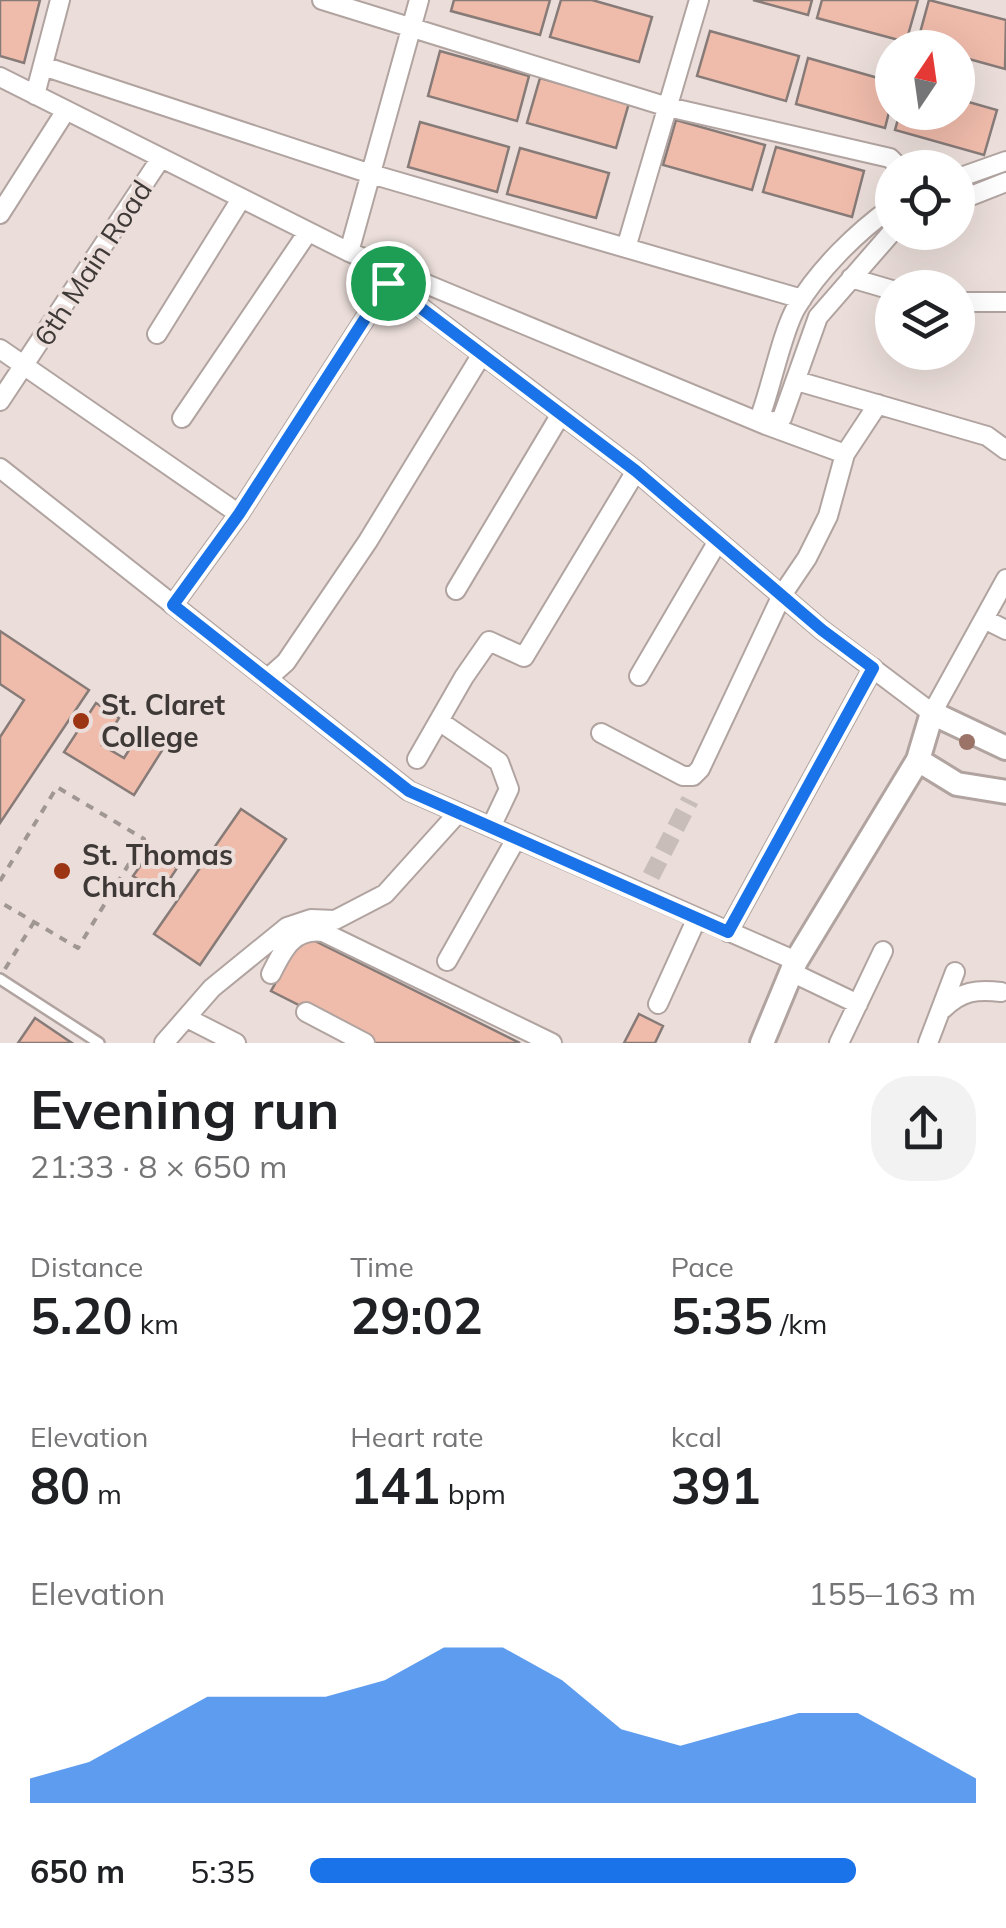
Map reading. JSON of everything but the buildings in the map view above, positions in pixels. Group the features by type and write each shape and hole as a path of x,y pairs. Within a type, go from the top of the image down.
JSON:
{"street":[{"path":"35,95 60,0"},
{"path":"322,0 668,106 875,154"},
{"path":"348,252 419,0"},
{"path":"626,248 699,0"},
{"path":"43,66 371,174 802,300"},
{"path":"2,82 348,252 845,454"},
{"path":"0,214 65,112"},
{"name":"6th Main Road","path":"0,401 161,158"},
{"path":"975,172 1006,161"},
{"path":"975,194 1006,182"},
{"path":"157,334 241,199"},
{"path":"766,424 762,410 795,310 821,274 875,221"},
{"path":"182,418 308,232"},
{"path":"766,424 782,418 818,317 876,250"},
{"path":"348,252 636,471 782,595 932,714 1006,748"},
{"path":"851,278 875,285"},
{"path":"173,605 239,514 388,283"},
{"path":"975,302 1006,302"},
{"path":"0,349 239,514"},
{"path":"267,679 286,662 368,541 482,354"},
{"path":"796,381 988,436 1006,450"},
{"path":"602,733 682,776 693,776 700,769 782,595 828,516 845,454 878,404"},
{"path":"456,590 562,414"},
{"path":"0,468 409,791 728,932 858,1004"},
{"path":"417,760 489,641 524,657 636,471"},
{"path":"640,676 718,541"},
{"path":"762,1043 794,967 918,760 932,714 1006,578"},
{"path":"984,619 1006,630"},
{"path":"728,932 873,668"},
{"path":"439,721 499,762 509,789 491,827"},
{"path":"918,760 957,784 1006,792"},
{"path":"164,1043 212,988 287,927 311,919 335,920 385,894 458,812"},
{"path":"447,961 516,839"},
{"path":"642,894 651,876"},
{"path":"658,1004 697,918"},
{"path":"270,974 284,948 298,935 309,930 323,932 552,1043"},
{"path":"839,1043 883,951"},
{"path":"928,1043 954,972"},
{"path":"939,1014 964,993 1004,988"},
{"path":"306,1012 365,1043"},
{"path":"187,1018 236,1043"}],"lane":[{"path":"0,978 99,1043"}],"path":[{"path":"0,881 57,787 144,839 78,948 0,902"},
{"path":"0,978 34,922"}],"tunnel":[{"path":"651,876 690,800"}],"place":[{"name":"St. Claret College","path":"81,721"},
{"name":"St. Thomas Church","path":"62,871"}],"route":[{"path":"388,283 636,471 822,630 873,668 728,932 409,791 173,605 239,514 388,283"}]}
